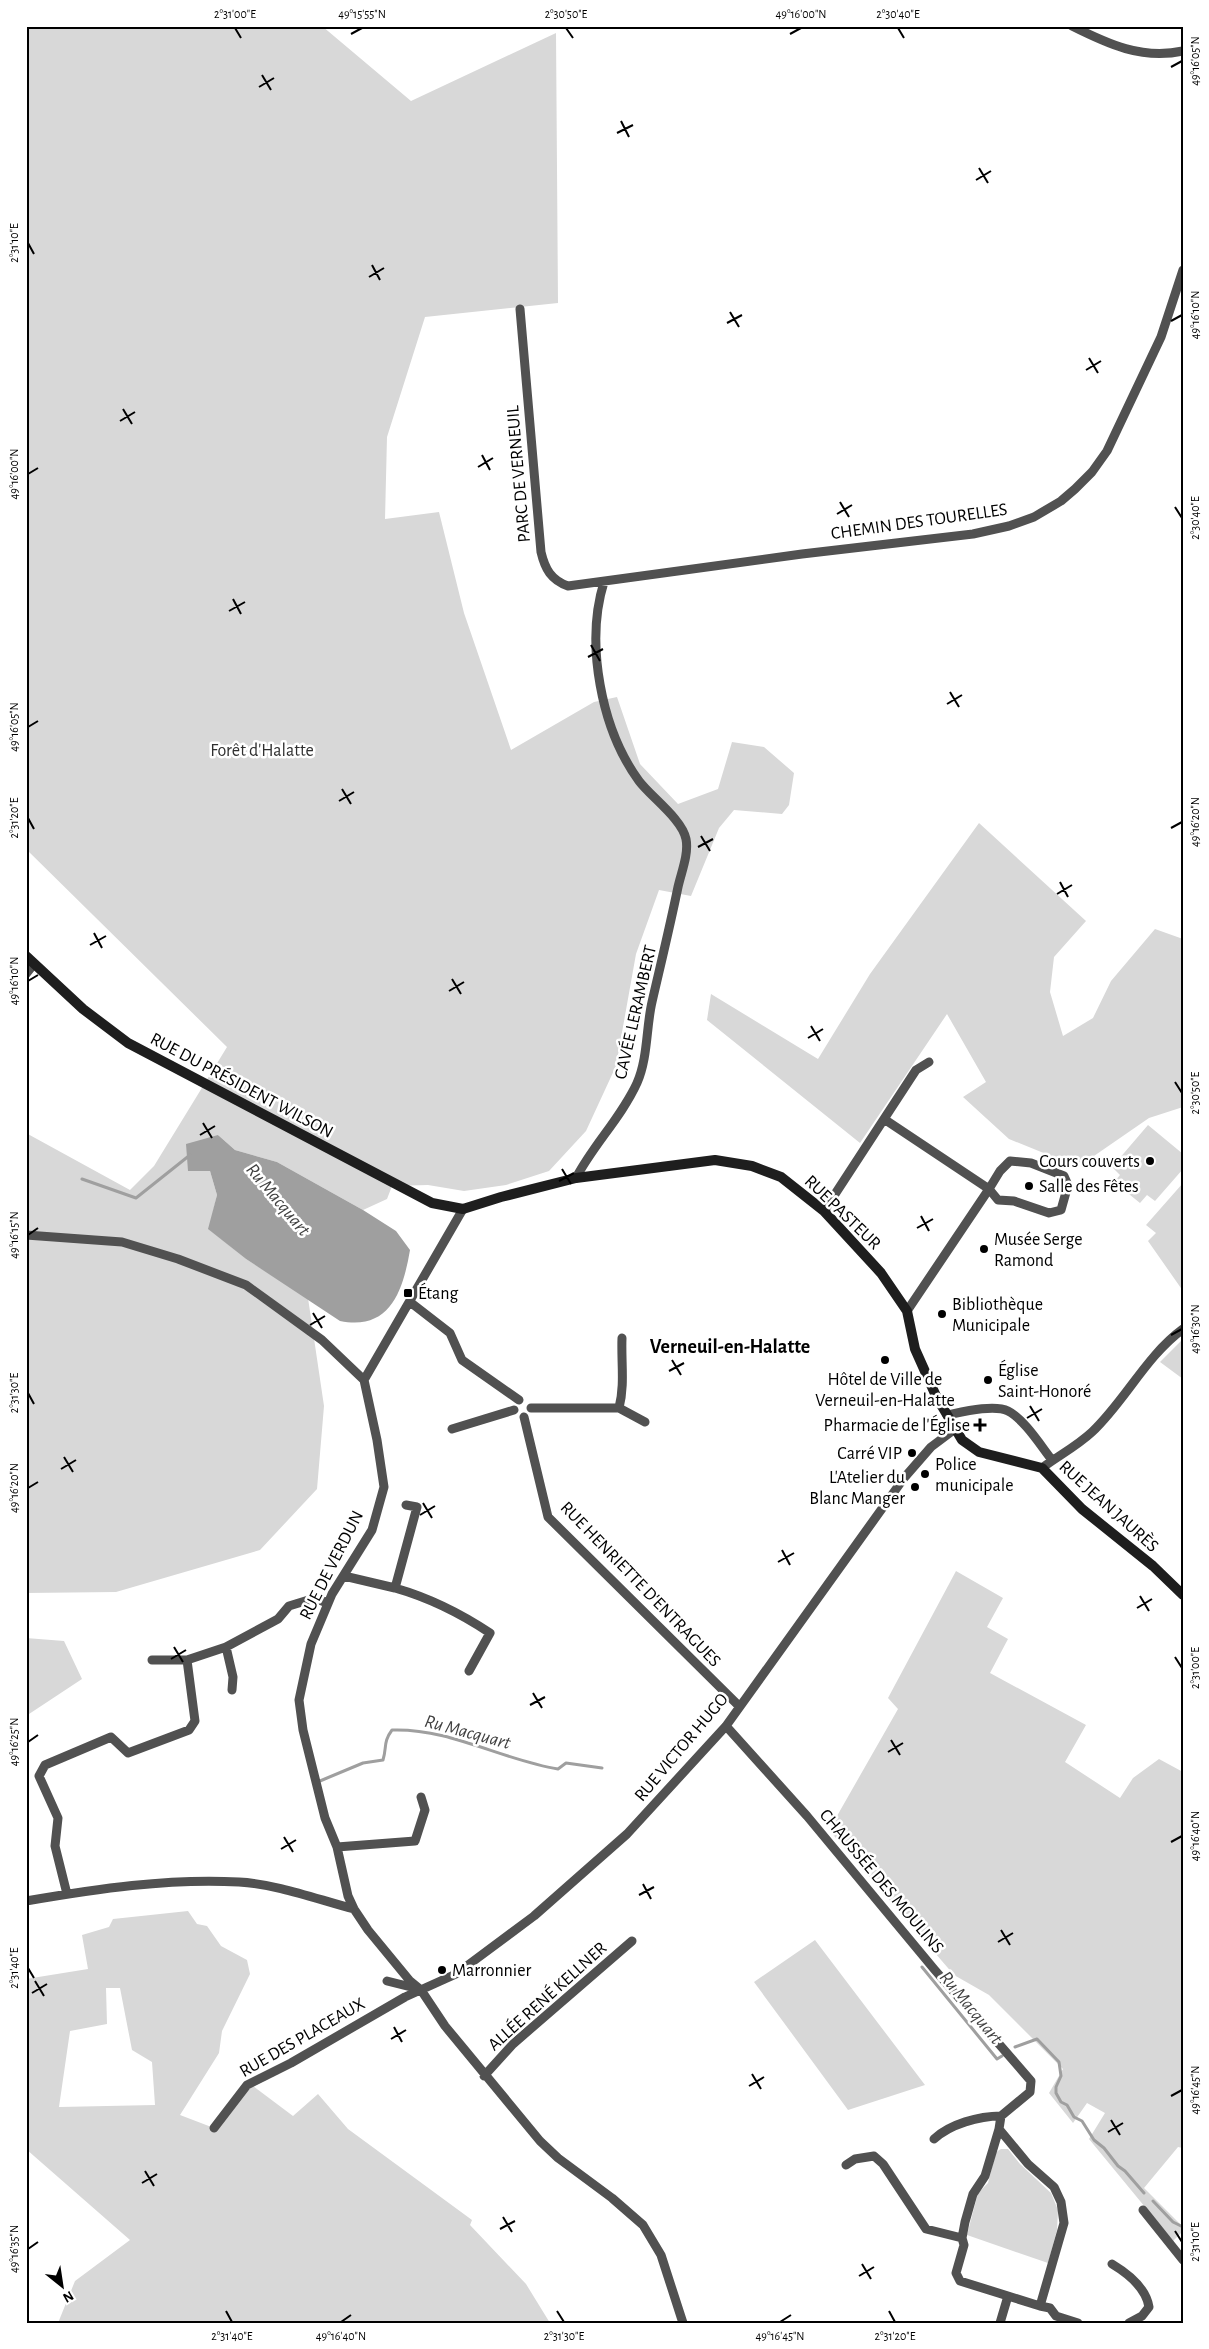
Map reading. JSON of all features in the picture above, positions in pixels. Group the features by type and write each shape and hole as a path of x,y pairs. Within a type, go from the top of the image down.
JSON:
{"street":[{"path":"1072,26 1130,51 1153,54 1183,50"},
{"name":"CHEMIN DES TOURELLES","path":"604,582 793,555 981,532 1017,523 1040,513 1061,501 1081,484 1107,451 1161,337 1183,270"},
{"name":"PARC DE VERNEUIL","path":"520,310 543,561 551,577 557,582 568,586 604,582"},
{"name":"CAVÉE LERAMBERT","path":"576,1178 586,1157 622,1110 638,1082 652,1004 672,924 685,854 685,837 672,817 640,782 615,739 604,698 597,654 596,621 604,582"},
{"path":"26,974 30,960"},
{"name":"RUE DU PRÉSIDENT WILSON","path":"30,960 83,1009 128,1043 432,1203 463,1209"},
{"path":"824,1211 916,1070 929,1062"},
{"path":"884,1119 989,1189 998,1200 1014,1201 1049,1213 1061,1210 1068,1185 1064,1176 1031,1163 1010,1161 1000,1171 989,1189 907,1311"},
{"name":"RUE PASTEUR","path":"463,1209 500,1197 576,1178 716,1160 752,1166 781,1177 824,1211 869,1258 907,1311 915,1349 955,1429"},
{"path":"26,1235 122,1242 178,1259 246,1284 322,1340 364,1380 463,1209"},
{"path":"410,1302 450,1333 462,1360 518,1400 527,1400 531,1408"},
{"path":"1042,1468 1091,1433 1126,1393 1152,1359 1183,1329"},
{"path":"619,1408 623,1392 621,1366 622,1338"},
{"name":"RUE DE VERDUN","path":"364,1380 377,1440 384,1487 372,1530 328,1603 310,1644 299,1700 303,1730 325,1818 337,1847 348,1896 368,1930 410,1980 421,1990 445,2026 484,2076 546,2146 643,2225 661,2255 684,2323"},
{"path":"518,1400 515,1403 514,1410 516,1415 524,1417 531,1408"},
{"path":"531,1408 619,1408 645,1422"},
{"path":"947,1415 974,1408 1007,1411 1025,1426 1052,1460"},
{"path":"452,1429 514,1410"},
{"name":"RUE HENRIETTE D'ENTRAGUES","path":"524,1417 548,1517 739,1706"},
{"name":"RUE JEAN JAURÈS","path":"955,1429 968,1446 979,1452 1042,1468 1082,1509 1153,1566 1183,1596"},
{"name":"RUE VICTOR HUGO","path":"421,1990 456,1974 534,1916 627,1834 726,1726 904,1478 931,1447 955,1429"},
{"path":"396,1588 417,1507 406,1505"},
{"path":"344,1576 420,1595 456,1611 490,1633 469,1672"},
{"path":"152,1660 187,1660 226,1647 278,1619 289,1606 315,1598 328,1603"},
{"path":"226,1647 233,1677 232,1690"},
{"path":"67,1894 55,1846 58,1818 39,1776 46,1765 111,1736 128,1753 189,1730 195,1721 187,1660"},
{"name":"CHAUSSÉE DES MOULINS","path":"726,1726 807,1816 934,1969 1031,2081 1030,2092 1001,2116"},
{"path":"337,1847 415,1842 425,1810 421,1797"},
{"path":"26,1901 67,1894 164,1883 239,1882 273,1887 354,1909"},
{"name":"ALLÉE RENÉ KELLNER","path":"484,2076 513,2044 632,1941"},
{"path":"387,1981 421,1990"},
{"name":"RUE DES PLACEAUX","path":"214,2128 247,2084 291,2063 356,2024 421,1990"},
{"path":"934,2139 944,2130 988,2116 1001,2116 985,2176 974,2194 962,2238 964,2245 956,2273 960,2281 1050,2308 1055,2319 1078,2323"},
{"path":"999,2128 1028,2164 1054,2186 1061,2202 1064,2223 1040,2306"},
{"path":"846,2165 855,2159 874,2156 883,2164 926,2230 962,2238"},
{"path":"1142,2210 1183,2260"},
{"path":"1112,2264 1126,2272 1147,2298 1149,2307 1142,2316 1129,2323"},
{"path":"1000,2323 1008,2296"}],"green space":[{"name":"Forêt d'Halatte","path":"26,26 322,26 411,101 556,33 558,303 425,317 387,437 385,519 439,512 464,613 511,750 594,702 617,697 640,764 678,804 718,789 732,742 764,747 794,773 789,805 782,814 734,810 719,828 691,896 659,890 636,954 616,1066 586,1131 549,1171 506,1185 464,1191 428,1185 392,1186 387,1199 363,1210 277,1162 235,1150 218,1135 210,1171 217,1195 209,1229 246,1259 308,1298 324,1406 317,1489 260,1550 116,1592 26,1593 26,1133 130,1190 154,1166 227,1047 26,849"},
{"path":"979,823 1086,921 1054,957 1050,992 1063,1036 1093,1018 1111,981 1155,929 1183,939 1183,1107 1149,1118 1078,1167 1009,1139 963,1097 986,1082 947,1014 860,1143 707,1020 711,994 818,1059 870,974"},
{"name":"Cours couverts","path":"1148,1125 1183,1154 1183,1169 1155,1201 1147,1195 1140,1203 1114,1182 1120,1175 1112,1167"},
{"path":"1183,1183 1183,1291 1148,1241 1156,1233 1146,1225"},
{"path":"1183,1339 1183,1379 1160,1362"},
{"path":"956,1571 1003,1598 987,1627 1008,1639 990,1673 1086,1725 1065,1762 1120,1798 1133,1778 1159,1759 1183,1772 1183,2148 1178,2147 1144,2188 1183,2227 1183,2231 1173,2241 1089,2139 1105,2113 1087,2103 1073,2123 1049,2093 1063,2069 989,1995 954,1975 829,1830 898,1709 888,1698"},
{"path":"26,1638 64,1641 82,1679 26,1716"},
{"path":"188,1911 197,1924 207,1926 221,1946 247,1960 250,1974 222,2031 219,2053 180,2115 214,2128 249,2083 293,2116 318,2094 348,2129 472,2220 470,2225 526,2284 550,2323 58,2323 75,2281 130,2240 26,2149 26,1979 88,1969 82,1935 109,1927 113,1919","holes":["106,1988 120,1988 132,2050 152,2062 155,2105 59,2107 70,2031 107,2024"]},
{"path":"815,1940 925,2085 848,2110 754,1982"},
{"path":"1001,2149 1008,2149 1020,2164 1051,2193 1058,2210 1057,2230 1048,2263 967,2235 978,2193 988,2183 996,2152"}],"water":[{"path":"218,1135 235,1150 277,1162 363,1210 396,1231 410,1250 398,1293 391,1305 382,1314 371,1320 357,1323 340,1321 246,1259 208,1229 217,1195 210,1171 188,1171 186,1144"}],"waterway":[{"name":"Ru Macquart","path":"82,1179 136,1198 190,1155"},
{"name":"Ru Macquart","path":"320,1781 363,1763 383,1760 386,1741 392,1730 435,1734 537,1765 558,1769 566,1763 602,1768"},
{"name":"Ru Macquart","path":"922,1967 997,2059 1002,2056"},
{"name":"Ru Macquart","path":"1015,2047 1037,2039 1059,2062 1061,2076 1056,2087 1056,2093 1061,2102 1067,2105 1074,2117 1082,2121 1094,2140 1104,2148 1144,2193"},
{"name":"Ru Macquart","path":"1153,2201 1173,2222 1183,2227"}],"place":[{"name":"Cours couverts","path":"1150,1161"},
{"name":"Salle des Fêtes","path":"1029,1186"},
{"name":"Musée Serge Ramond","path":"984,1249"},
{"name":"Étang","path":"408,1293"},
{"name":"Bibliothèque Municipale","path":"942,1314"},
{"name":"Hôtel de Ville de Verneuil-en-Halatte","path":"885,1360"},
{"name":"Église Saint-Honoré","path":"988,1380"},
{"name":"Pharmacie de l'Église","path":"980,1425"},
{"name":"Carré VIP","path":"912,1453"},
{"name":"Police municipale","path":"925,1474"},
{"name":"L'Atelier du Blanc Manger","path":"915,1487"},
{"name":"Marronnier","path":"442,1970"}],"district":[{"name":"Verneuil-en-Halatte","path":"730,1346"}]}
